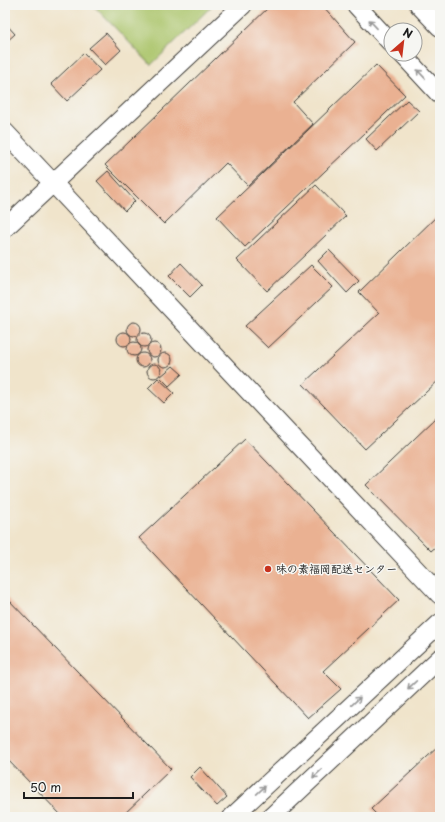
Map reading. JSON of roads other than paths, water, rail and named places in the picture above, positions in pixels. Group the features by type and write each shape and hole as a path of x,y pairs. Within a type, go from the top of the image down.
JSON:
{"street":[{"path":"5,228 243,5"},
{"path":"356,5 383,34"},
{"path":"420,5 440,27"},
{"path":"409,62 440,95"},
{"path":"5,132 440,595"},
{"path":"232,817 440,623"},
{"path":"271,817 440,658"}],"place":[{"name":"味の素福岡配送センター","path":"268,569"}]}
